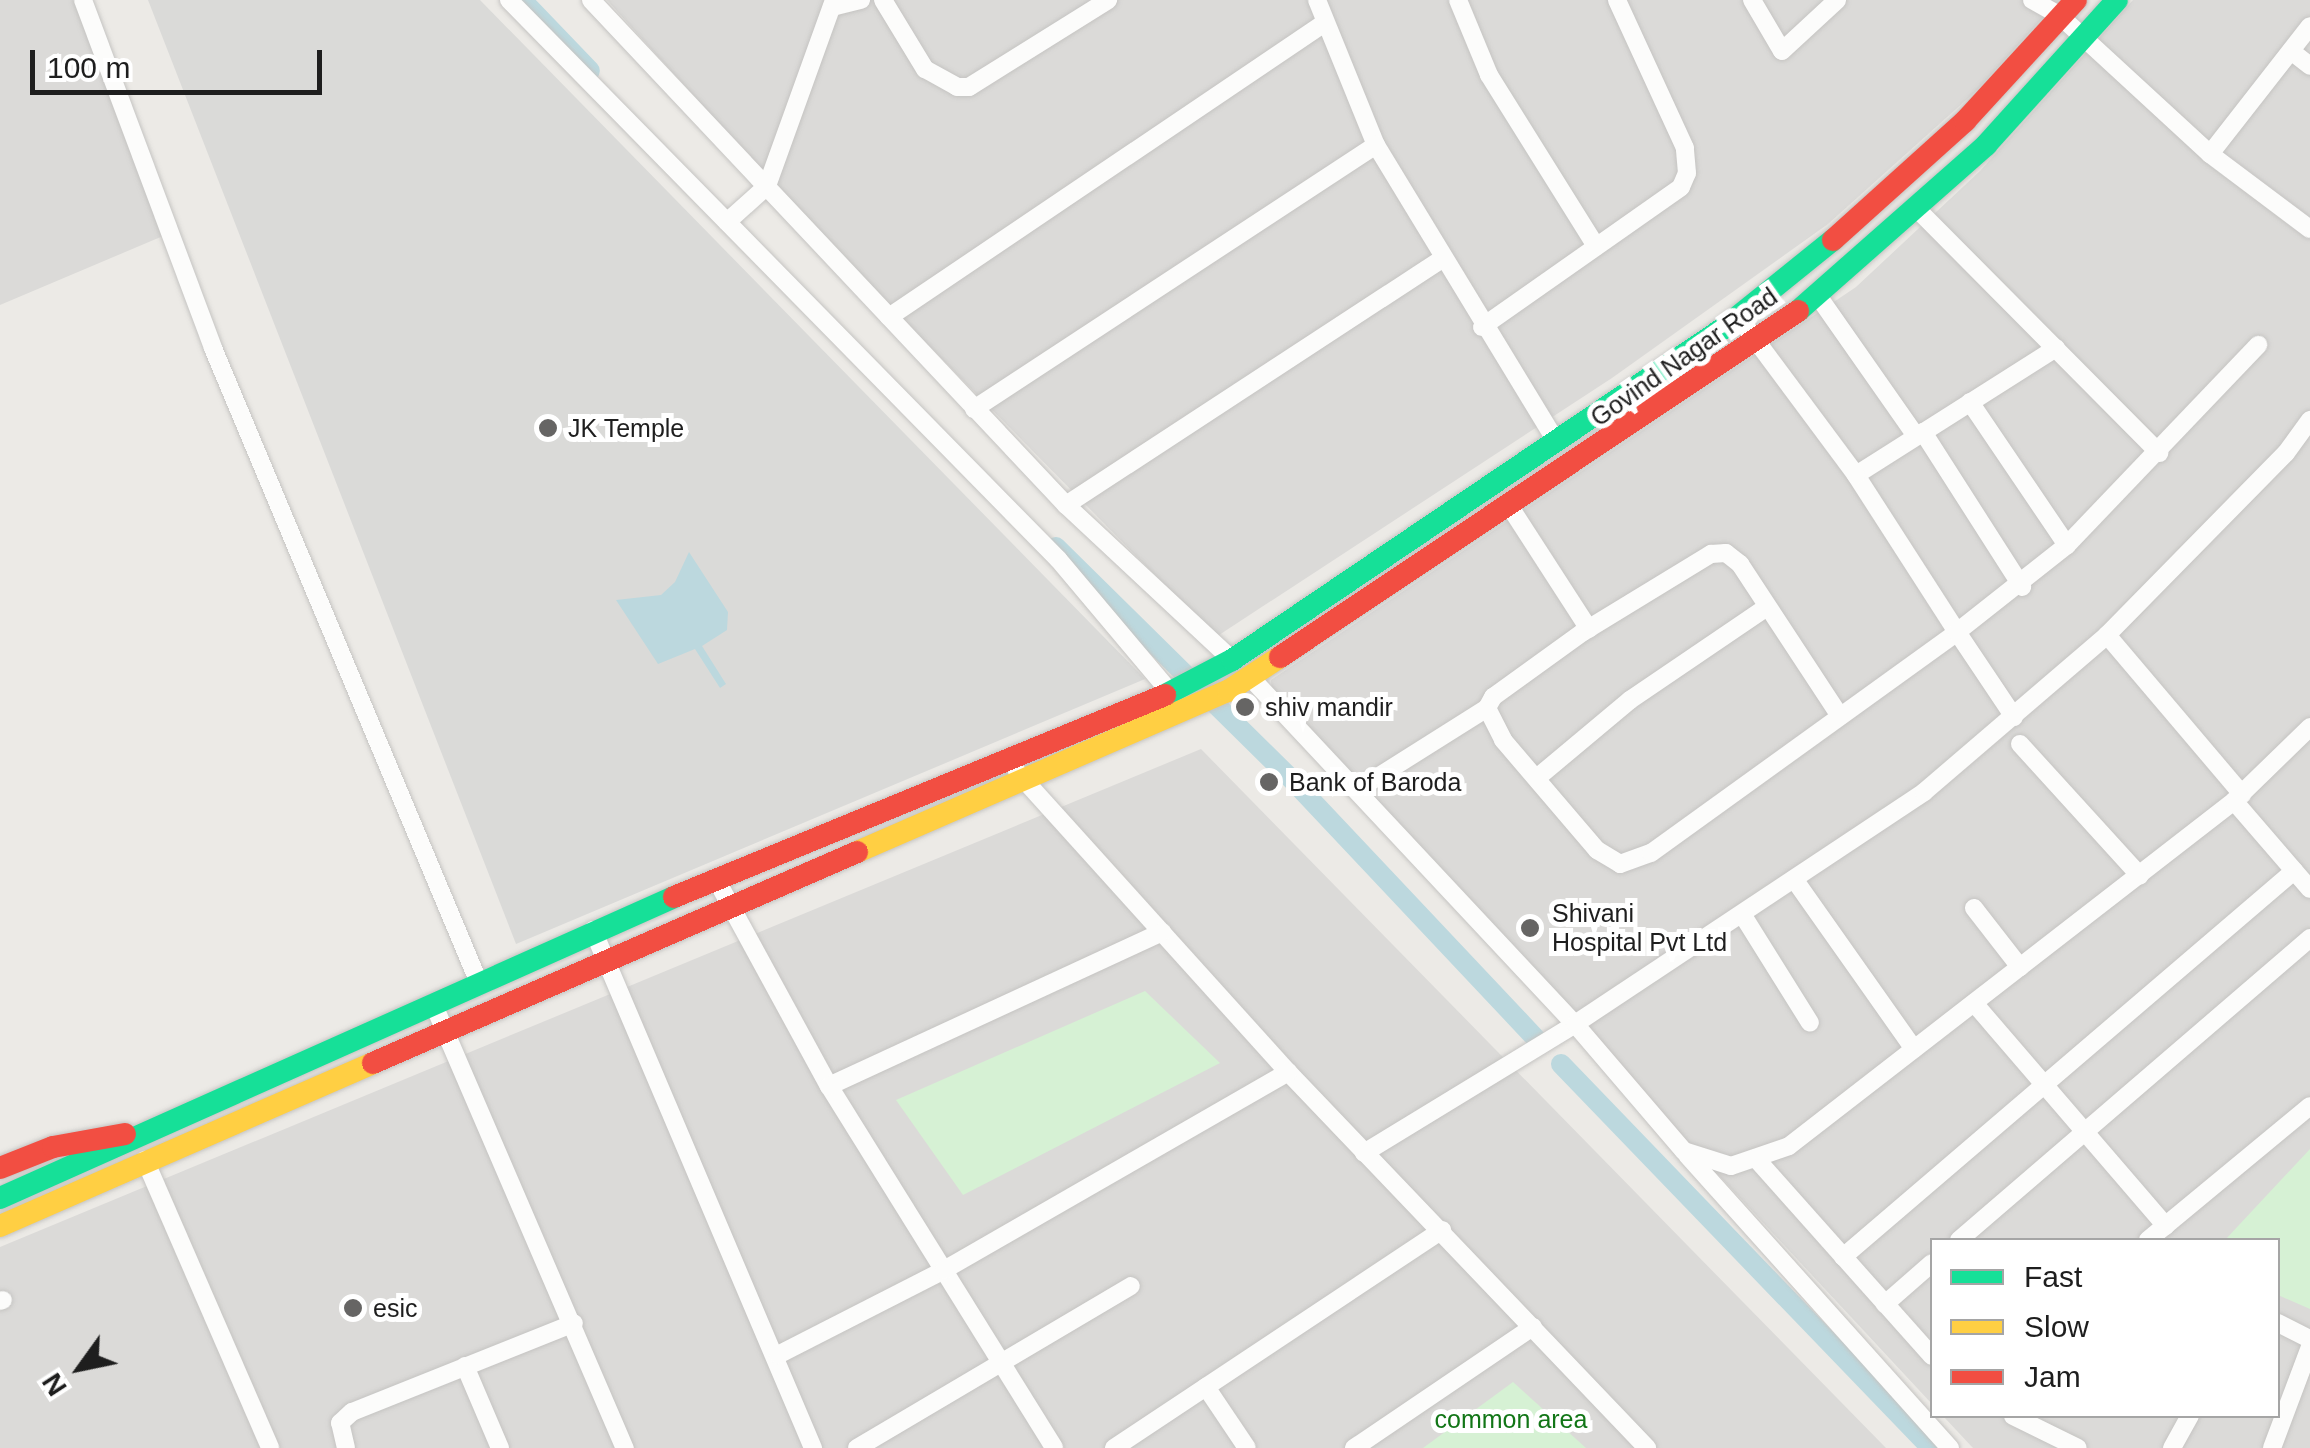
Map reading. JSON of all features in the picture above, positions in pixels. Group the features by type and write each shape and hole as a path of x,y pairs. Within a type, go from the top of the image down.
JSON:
{"main road":[{"name":"Govind Nagar Road","path":"0,1226 1228,691 1759,343 1818,296 1986,144 2117,0"},
{"name":"Govind Nagar Road","path":"145,1130 593,930 1175,690 1232,660 1738,316 1922,162 2067,8"},
{"path":"0,1168 52,1147 145,1130"},
{"path":"0,1198 77,1168 145,1130"},
{"path":"77,1168 145,1160"}],"street":[{"path":"83,0 206,330 479,984"},
{"path":"509,0 1080,582 1175,690"},
{"path":"727,222 767,186 833,4 862,0"},
{"path":"883,0 925,70 957,87 969,87 1108,0"},
{"path":"1317,0 1376,146 1440,260 1556,441"},
{"path":"1458,0 1490,75 1596,246"},
{"path":"1482,327 1681,187 1687,173 1685,148 1617,0"},
{"path":"1752,0 1782,52 1836,0"},
{"path":"2032,0 2067,8 2080,41 2210,154 2310,229"},
{"path":"593,1 1066,505 1232,660"},
{"path":"889,318 1324,24"},
{"path":"2210,154 2310,26"},
{"path":"2291,51 2310,66"},
{"path":"974,409 1376,146"},
{"path":"1917,208 2159,452"},
{"path":"1066,505 1440,260"},
{"path":"1818,296 1920,434 2022,586"},
{"path":"1738,316 1856,475 2014,717"},
{"path":"1487,708 1503,740 1597,850 1620,864 1638,861 2022,586 2067,546 2258,346"},
{"path":"1856,475 2056,348"},
{"path":"1970,402 2067,546"},
{"path":"1364,1152 1575,1024 1924,792 2107,635 2286,453 2310,420"},
{"path":"1510,508 1589,628"},
{"path":"1356,790 1487,708 1504,688 1589,628 1711,554 1726,553 1740,564 1840,716"},
{"path":"1538,777 1630,700 1768,607"},
{"path":"2107,635 2310,889"},
{"path":"1250,677 1575,1024 1950,1448"},
{"path":"1684,1151 1710,1164 1759,1162 2140,876 2238,798 2310,727"},
{"path":"2020,744 2140,876"},
{"path":"1010,756 1022,781 1288,1072 1648,1448"},
{"path":"1843,1257 2294,871"},
{"path":"716,879 830,1086 1054,1448"},
{"path":"1794,879 1914,1049"},
{"path":"1974,908 2020,967"},
{"path":"1742,914 1810,1022"},
{"path":"593,930 778,1354 813,1448"},
{"path":"830,1086 1162,932"},
{"path":"1961,1238 2310,938"},
{"path":"432,1003 625,1448"},
{"path":"1974,1003 2166,1226"},
{"path":"778,1354 944,1270 1288,1072"},
{"path":"2151,1238 2310,1106"},
{"path":"145,1160 270,1448"},
{"path":"1759,1162 1930,1354"},
{"path":"1114,1448 1442,1230"},
{"path":"1885,1304 1930,1265"},
{"path":"856,1448 1131,1286"},
{"path":"346,1448 344,1416 574,1323"},
{"path":"2280,1324 2310,1339"},
{"path":"1354,1448 1533,1328"},
{"path":"2272,1448 2310,1347"},
{"path":"464,1366 500,1448"},
{"path":"1206,1387 1247,1448"},
{"path":"2017,1418 2078,1448"},
{"path":"2172,1448 2189,1418"}],"shaded area":[{"path":"0,0 75,0 163,236 0,305"},
{"name":"JK Temple","path":"148,0 480,0 1145,679 516,944"},
{"path":"607,0 2059,0 1976,91 1828,224 1612,378 1216,637 818,233"},
{"path":"2133,0 2310,0 2310,1448 1973,1448 1945,1418 2280,1418 2280,1238 1930,1238 1930,1402 1272,695 1271,680 1856,287 1980,171"},
{"path":"1201,749 1886,1448 0,1448 0,1247"}],"green space":[{"path":"1145,991 1220,1063 963,1195 896,1100"},
{"path":"2310,1149 2310,1309 2280,1296 2280,1238 2227,1238"},
{"name":"common area","path":"1513,1382 1586,1448 1423,1448"}],"water":[{"path":"689,552 728,612 727,630 702,646 726,684 720,688 695,649 658,664 616,600 661,595 675,582"}],"waterway":[{"path":"522,0 590,71"},
{"path":"1056,547 1296,784 1535,1038"},
{"path":"1561,1064 1931,1448"}],"traffic: fast":[{"path":"1798,311 1986,145 2117,0"},
{"path":"1165,695 1232,660 1725,327 1833,240"},
{"path":"0,1198 674,897"}],"traffic: slow":[{"path":"857,852 1228,691 1280,657"},
{"path":"0,1226 373,1063"}],"traffic: jam":[{"path":"1833,240 1965,121 2076,0"},
{"path":"1280,657 1798,311"},
{"path":"674,897 1165,695"},
{"path":"373,1063 857,852"},
{"path":"0,1168 53,1147 125,1134"}],"place":[{"name":"JK Temple","path":"548,428"},
{"name":"shiv mandir","path":"1245,707"},
{"name":"Bank of Baroda","path":"1269,782"},
{"name":"Shivani Hospital Pvt Ltd","path":"1530,928"},
{"name":"esic","path":"353,1308"}]}
